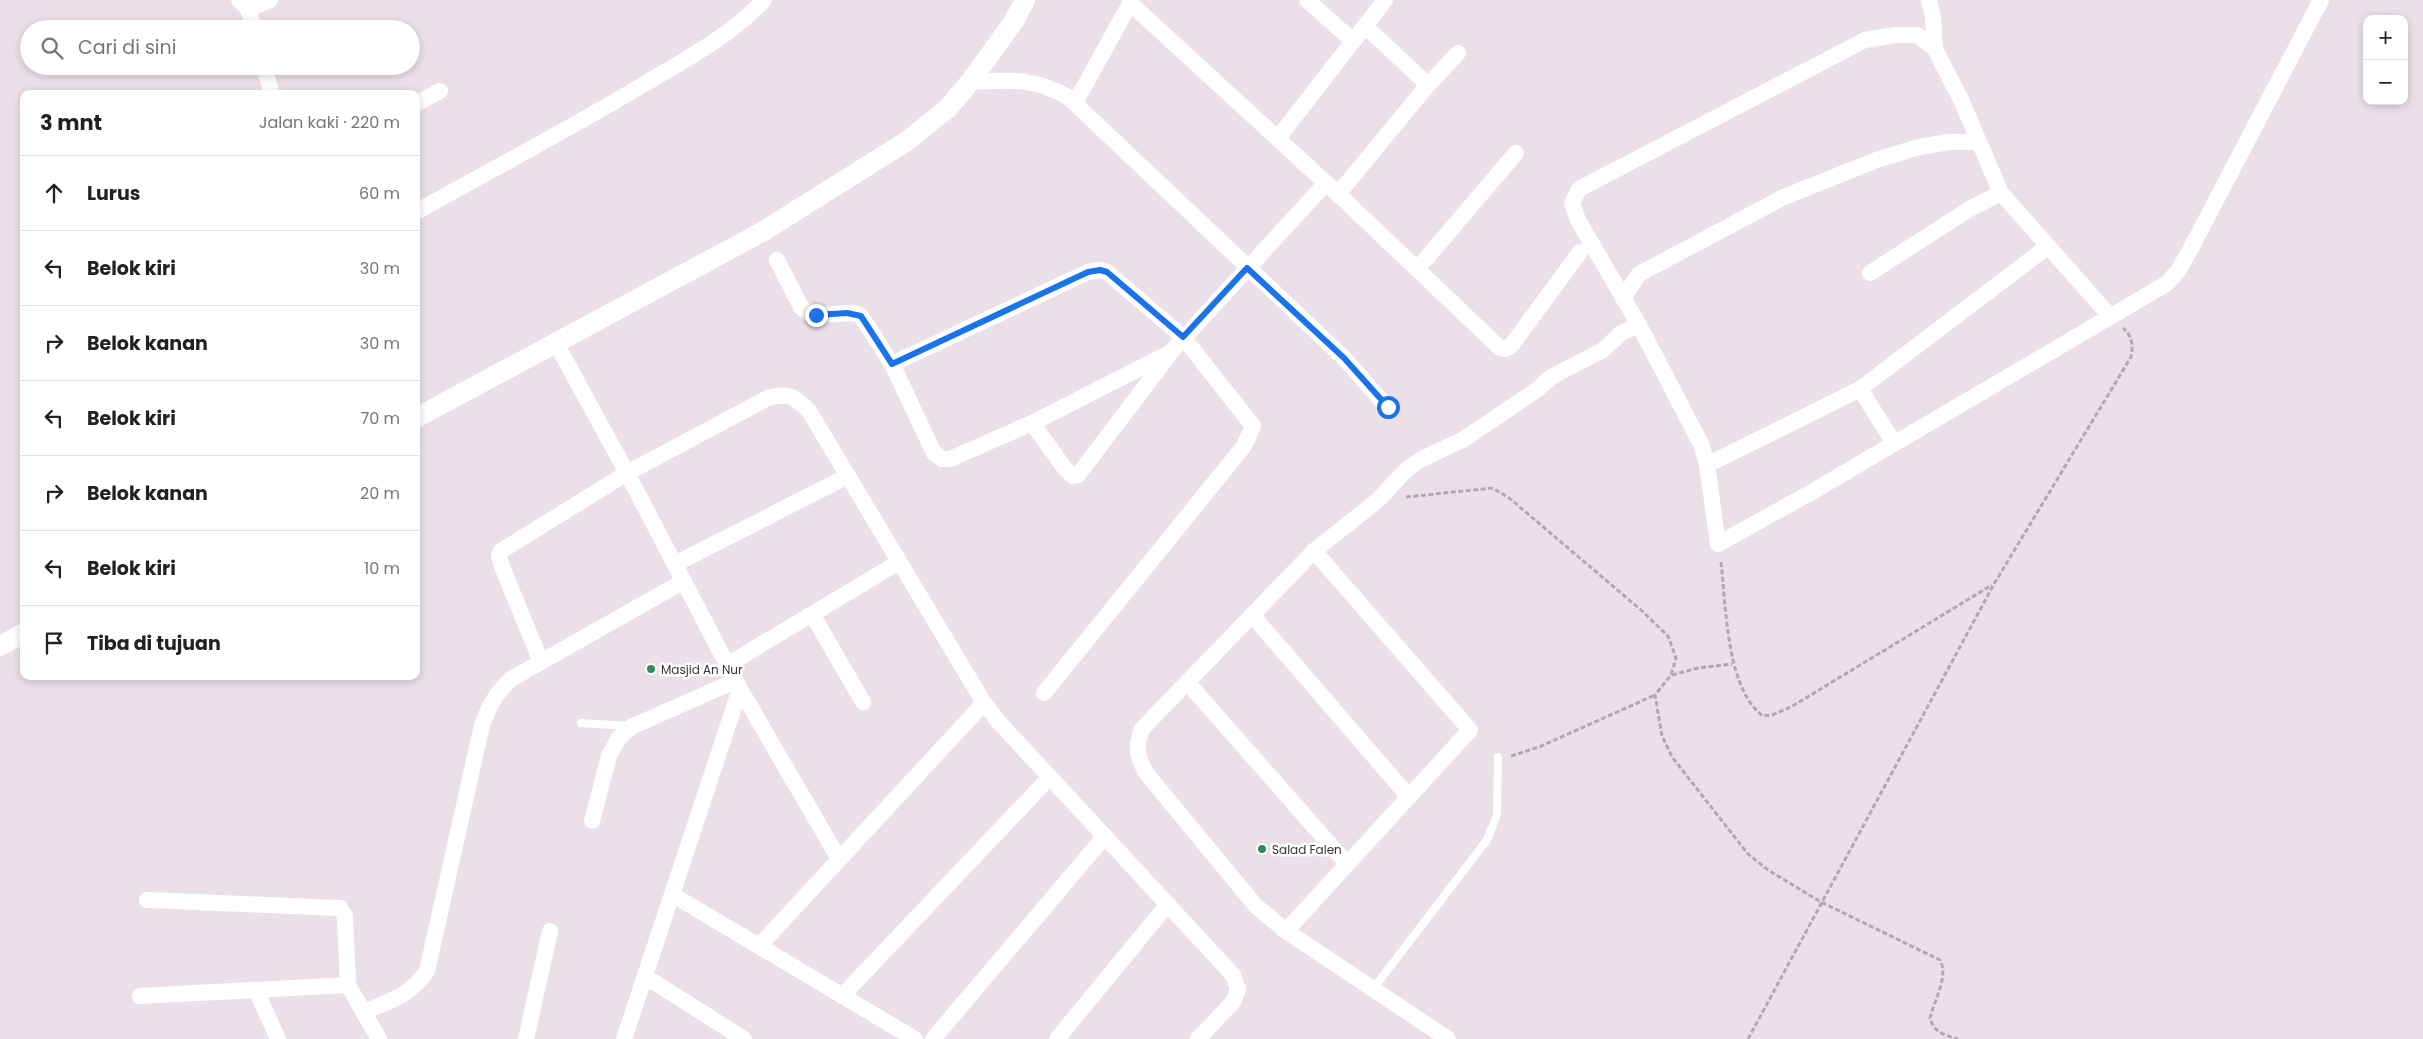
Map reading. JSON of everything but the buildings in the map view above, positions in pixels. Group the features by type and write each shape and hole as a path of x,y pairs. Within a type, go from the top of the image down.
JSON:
{"street":[{"path":"250,20 244,5 270,0"},
{"path":"420,210 620,99 686,60 720,39 747,18 764,0"},
{"path":"420,416 762,232 907,142 948,108 970,82 1014,21 1025,0"},
{"path":"1307,0 1353,41"},
{"path":"1278,138 1385,0"},
{"path":"1929,0 1933,18 1934,49"},
{"path":"2109,315 2001,193 1962,102 1934,49 1917,35 1895,35 1866,40 1579,190 1572,203 1578,220 1639,325 1702,446 1707,465 1718,544 1894,443 2109,315 2166,284 2178,271 2321,0"},
{"path":"1075,103 1131,2 1418,268 1496,344 1505,349 1511,346 1580,252"},
{"path":"1365,26 1428,84"},
{"path":"1032,423 1066,470 1073,476 1078,475 1183,337 1247,268 1332,188 1458,54"},
{"path":"267,75 271,90"},
{"path":"970,82 1030,81 1048,86 1075,103 1344,358 1388,407"},
{"path":"420,102 440,91"},
{"path":"1623,298 1639,274 1784,197 1879,159 1919,147 1949,142 1978,142"},
{"path":"1418,268 1516,152"},
{"path":"1870,273 1971,208 2001,193"},
{"path":"1707,465 1860,389 2047,247"},
{"path":"777,260 801,307 808,313 816,315 847,313 861,316 892,364 934,453 942,459 957,456 1032,423 1170,353"},
{"path":"892,364 1088,272 1100,270 1107,272 1183,337 1253,426 1244,446 1044,693"},
{"path":"1448,1039 1286,931 1255,905 1146,773 1137,757 1136,742 1142,729 1314,551 1378,500 1407,469 1420,460 1464,439 1538,389 1550,377 1603,350 1621,333 1639,325"},
{"path":"556,343 627,472 727,665 839,860"},
{"path":"1860,389 1894,443"},
{"path":"541,662 500,564 499,554 511,544 627,472 768,398 782,394 797,399 808,411 848,476 984,703 1234,975 1238,989 1234,1002 1198,1039"},
{"path":"675,564 848,476"},
{"path":"1286,931 1470,730 1314,551"},
{"path":"727,665 899,562"},
{"path":"364,1012 398,999 416,986 427,971 482,725 497,692 511,679 684,580"},
{"path":"812,614 863,702"},
{"path":"1252,615 1409,797"},
{"path":"0,646 20,635"},
{"path":"1187,682 1347,864"},
{"path":"592,821 609,756 618,739 631,727 738,685"},
{"path":"624,1039 673,895 738,685"},
{"path":"759,946 984,703"},
{"path":"842,996 1050,777"},
{"path":"933,1039 1105,836"},
{"path":"673,895 915,1039"},
{"path":"147,900 340,908 345,916 348,986 379,1039"},
{"path":"1057,1039 1168,904"},
{"path":"526,1039 550,931"},
{"path":"646,977 744,1039"},
{"path":"140,996 348,986"},
{"path":"256,990 278,1039"}],"lane":[{"path":"581,724 631,727"},
{"path":"1373,989 1487,840 1497,815 1498,757"}],"path":[{"path":"1748,1039 1994,584 2130,357 2133,346 2130,334 2109,315"},
{"path":"1378,500 1492,488 1508,497 1641,610 1668,636 1676,658 1671,676 1655,695 1525,752 1498,757"},
{"path":"1718,544 1732,664 1754,709 1763,716 1772,715 1791,706 1994,584"},
{"path":"1671,676 1698,668 1732,664"},
{"path":"1655,695 1662,736 1672,757 1748,854 1768,870 1822,902 1940,960 1944,966 1943,974 1930,1018 1937,1032 1958,1039"}],"place":[{"name":"Masjid An Nur","path":"651,669"},
{"name":"Salad Falen","path":"1262,849"}],"route":[{"path":"816,315 855,313 861,316 892,364 1088,272 1100,270 1107,272 1183,337 1247,268 1344,358 1388,407"}]}
